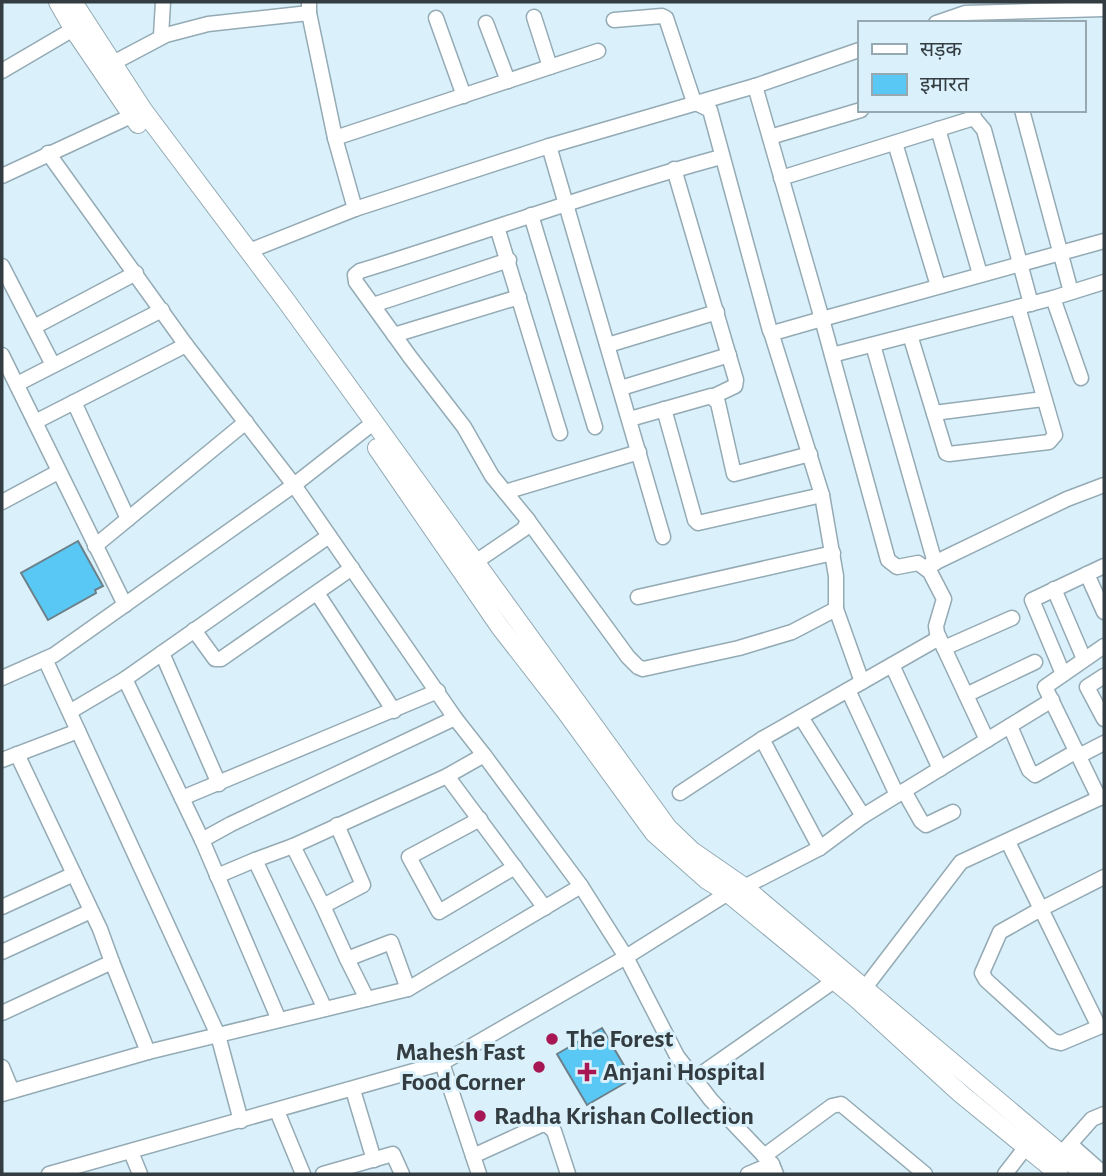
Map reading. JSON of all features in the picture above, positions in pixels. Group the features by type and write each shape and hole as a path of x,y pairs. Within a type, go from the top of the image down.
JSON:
{"street":[{"path":"58,2 113,63 138,113 249,251 468,568 659,817 692,851 960,1093 1031,1141 1066,1149 1104,1174"},
{"path":"73,2 79,26 138,113 252,273 369,427"},
{"path":"161,36 163,2"},
{"path":"113,63 161,36 208,24 309,8 335,138 355,209"},
{"path":"948,21 1104,9"},
{"path":"534,17 550,67"},
{"path":"614,20 665,17 694,102 710,110 771,332 822,495 832,553 836,609 862,682"},
{"path":"436,18 464,96"},
{"path":"486,23 508,81"},
{"path":"2,71 79,26"},
{"path":"249,251 355,209 549,146 755,86 858,50"},
{"path":"335,138 598,51"},
{"path":"755,86 888,560 897,567 915,563 930,565 1067,499 1104,485"},
{"path":"770,137 858,111"},
{"path":"1023,112 1072,292"},
{"path":"2,176 138,113"},
{"path":"781,178 938,129 973,114 984,130 1020,263 1043,399 1055,435 1049,442 949,454 944,450 910,335"},
{"path":"938,129 980,274"},
{"path":"895,143 938,286"},
{"path":"549,146 663,537"},
{"path":"48,153 186,345 295,485 455,718 581,886 626,957 677,1056 711,1100 771,1165"},
{"path":"721,157 566,202 357,272 356,282 464,427 492,476 638,667 643,669 739,648 792,632 836,609"},
{"path":"630,419 714,396 736,384 674,169"},
{"path":"531,215 595,427"},
{"path":"497,227 560,433"},
{"path":"771,332 1104,241"},
{"path":"373,305 509,260"},
{"path":"2,266 54,365"},
{"path":"34,327 136,273"},
{"path":"832,355 1054,298 1104,282"},
{"path":"394,335 519,296"},
{"path":"1054,298 1081,378"},
{"path":"17,384 162,310"},
{"path":"608,345 717,312"},
{"path":"35,422 186,345"},
{"path":"873,345 930,565 943,598 936,626 987,740"},
{"path":"2,355 125,605"},
{"path":"621,388 729,355"},
{"path":"714,396 718,402 734,474 810,454"},
{"path":"934,413 1043,399"},
{"path":"74,402 128,519"},
{"path":"664,409 698,523 822,495"},
{"path":"95,546 246,422"},
{"path":"2,678 45,659 125,605 295,485 369,427"},
{"path":"505,492 639,452"},
{"path":"2,502 58,472"},
{"path":"468,568 524,529 528,524 527,519"},
{"path":"71,711 162,653 329,536"},
{"path":"638,597 832,553"},
{"path":"1063,674 1031,601 1104,566"},
{"path":"194,630 215,659 221,659 352,568"},
{"path":"1087,574 1104,612"},
{"path":"1054,589 1084,659"},
{"path":"317,593 394,711"},
{"path":"680,793 762,739 892,665 942,643 1012,618"},
{"path":"864,989 957,866 966,859 1102,797 1045,685 1104,646"},
{"path":"162,653 219,784"},
{"path":"45,659 218,1035 241,1121"},
{"path":"966,695 1035,662"},
{"path":"892,665 940,769"},
{"path":"1104,676 1087,687 1104,719"},
{"path":"125,678 202,840 279,1020"},
{"path":"848,690 900,793 921,821 926,825 953,812"},
{"path":"182,798 438,691"},
{"path":"49,1174 442,1063 736,890 820,848 863,816 1052,701"},
{"path":"802,717 863,816"},
{"path":"202,840 455,718"},
{"path":"1010,726 1029,770 1035,775 1104,743"},
{"path":"2,761 78,730"},
{"path":"762,739 820,848"},
{"path":"17,754 91,911 148,1052"},
{"path":"217,876 293,846 447,776 484,755"},
{"path":"447,776 545,908"},
{"path":"480,819 409,857 439,912 515,867"},
{"path":"323,906 363,885 337,825"},
{"path":"1008,842 1041,909 1102,1030 1062,1043 1055,1042 983,975 982,969 1000,932 1041,909 1104,877"},
{"path":"293,846 367,999"},
{"path":"255,860 325,1009"},
{"path":"2,907 74,874"},
{"path":"2,1067 7,1093 148,1052 408,989 581,886"},
{"path":"736,890 864,989 1031,1141 1059,1174"},
{"path":"2,952 91,911"},
{"path":"346,959 391,942 408,989"},
{"path":"2,1013 112,962"},
{"path":"694,1079 834,981"},
{"path":"442,1063 479,1174"},
{"path":"353,1090 374,1160"},
{"path":"748,1174 771,1165 832,1105 841,1104 925,1174"},
{"path":"277,1111 303,1174"},
{"path":"1066,1149 1092,1119 1104,1114"},
{"path":"473,1156 541,1125 547,1125 554,1131 568,1174"},
{"path":"1005,1174 1031,1141"},
{"path":"1066,1149 1085,1174"},
{"path":"131,1152 140,1174"},
{"path":"323,1174 347,1171 393,1154 402,1174"}],"building":[{"path":"78,541 103,586 95,590 96,593 48,620 21,573"},
{"path":"602,1028 632,1079 587,1105 557,1054"}],"place":[{"name":"The Forest","path":"552,1039"},
{"name":"Mahesh Fast Food Corner","path":"539,1067"},
{"name":"Anjani Hospital","path":"587,1072"},
{"name":"Radha Krishan Collection","path":"480,1116"}]}
